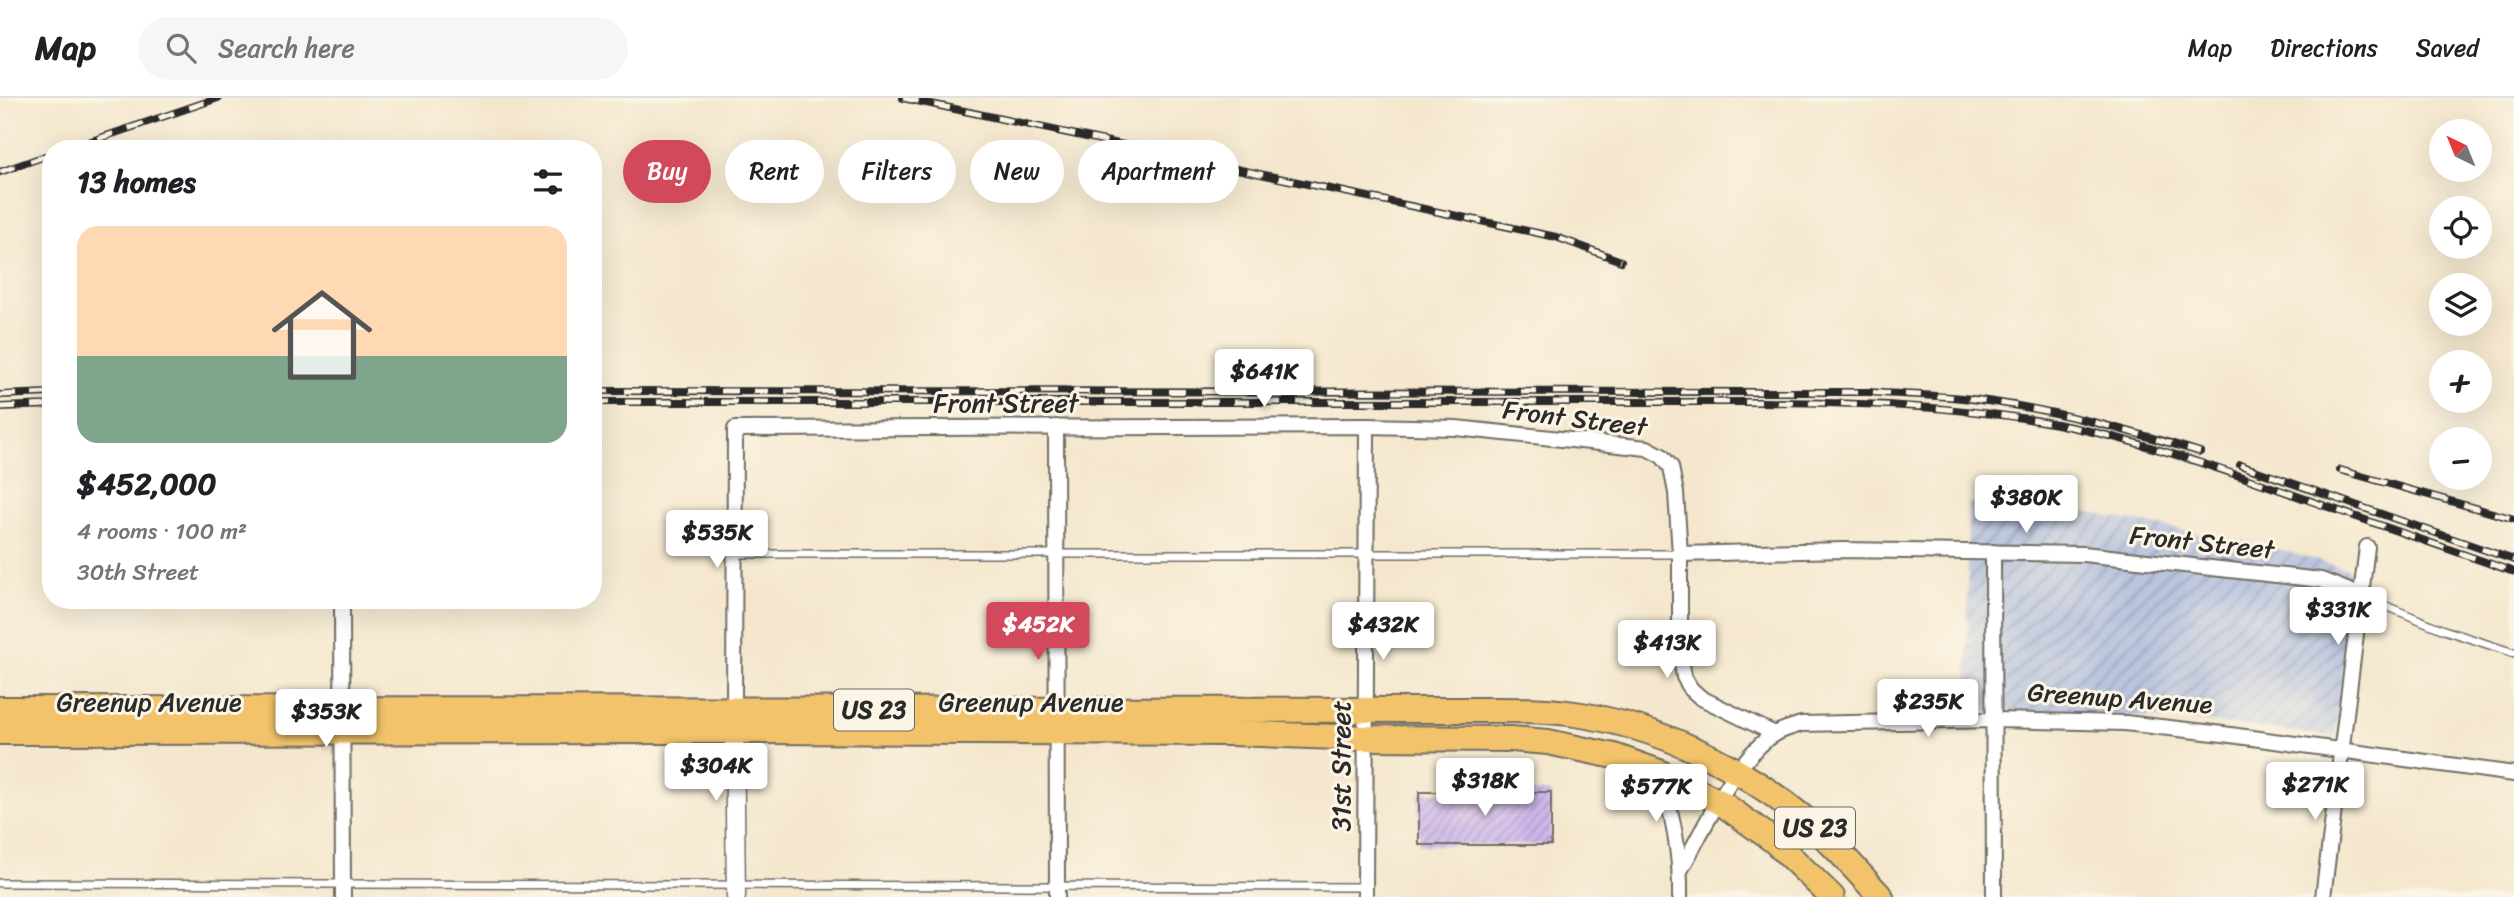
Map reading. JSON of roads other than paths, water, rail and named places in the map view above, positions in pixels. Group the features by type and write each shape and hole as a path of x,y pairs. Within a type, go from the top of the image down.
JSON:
{"highway":[{"name":"Greenup Avenue","path":"0,709 343,720 1056,721 1366,710 1532,710 1611,721 1653,734 1738,771"},
{"name":"Greenup Avenue","path":"0,732 343,720"},
{"name":"Greenup Avenue","path":"1056,721 1231,733 1548,742 1614,756 1659,772 1720,802"},
{"name":"US 23","path":"1738,771 1808,821 1881,897"},
{"name":"US 23","path":"1720,802 1774,841 1832,897"}],"street":[{"name":"Front Street","path":"735,554 735,429 1367,426 1456,428 1647,448 1662,456 1671,467 1676,493 1680,554 1844,550 2082,554 2321,580 2362,596"},
{"name":"31st Street","path":"1365,892 1367,426"},
{"path":"1056,427 1057,892"},
{"path":"2323,897 2367,547"},
{"path":"1993,552 1994,897"},
{"path":"735,554 736,891"},
{"path":"1680,554 1681,652 1684,677 1691,689 1701,698 1775,734"},
{"path":"342,609 343,892"},
{"name":"Greenup Avenue","path":"1720,802 1738,771 1757,747 1775,734 1801,724 1994,720 2125,723 2514,774"},
{"path":"1659,772 1673,814 1681,869 1681,897"},
{"path":"1681,869 1720,802"}],"lane":[{"path":"735,554 1680,554"},
{"path":"2362,596 2444,630 2514,653"},
{"path":"0,883 343,892 1365,892"}],"railway":[{"path":"94,140 218,98"},
{"path":"903,98 1556,237 1621,261"},
{"path":"0,172 42,157"},
{"path":"602,391 1867,392 1952,397 2036,409 2091,421 2200,452"},
{"path":"0,395 42,393"},
{"path":"602,402 1761,402 1936,408 2040,421 2137,443 2232,473 2514,572"},
{"path":"0,407 42,405"},
{"path":"2240,465 2514,560"},
{"path":"2340,470 2514,519"}]}
